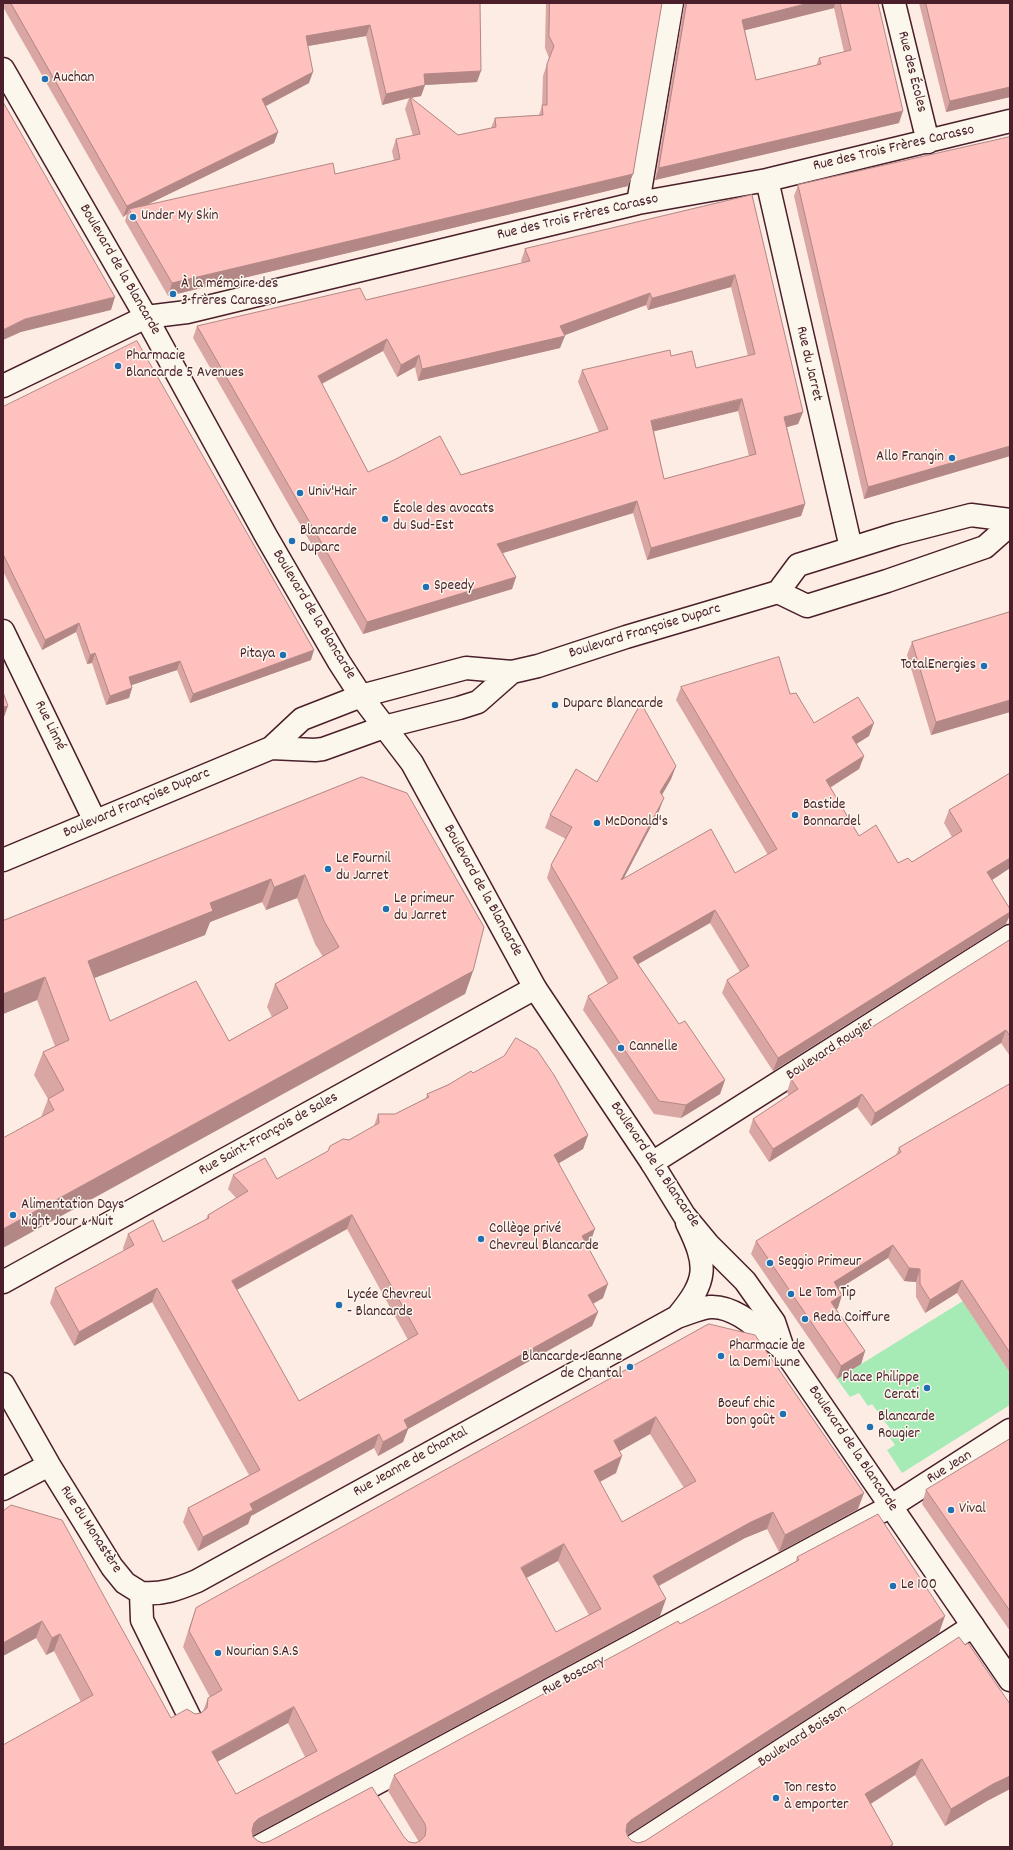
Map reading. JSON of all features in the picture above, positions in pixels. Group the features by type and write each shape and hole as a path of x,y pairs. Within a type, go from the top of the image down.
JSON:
{"street":[{"path":"638,202 672,3"},
{"name":"Rue des Écoles","path":"894,3 928,142"},
{"name":"Boulevard de la Blancarde","path":"3,69 146,317 266,536 339,662 384,727 412,763 535,988 652,1163 684,1215 708,1244 745,1280 774,1322 783,1349 860,1459 890,1507 1010,1680"},
{"name":"Rue des Trois Frères Carasso","path":"3,386 146,317 187,312 638,202 767,180 1010,121"},
{"name":"Rue du Jarret","path":"767,180 851,548"},
{"path":"1010,520 971,515 897,534 851,548 798,565 778,592 807,606 887,581 985,547 1010,525"},
{"name":"Boulevard Françoise Duparc","path":"3,860 271,748 302,719 362,696 466,668 512,672 538,666 626,637 778,592"},
{"name":"Rue Linné","path":"3,631 95,821"},
{"name":"Boulevard Françoise Duparc","path":"271,748 319,750 384,727 459,708 478,702 512,672"},
{"name":"Boulevard Rougier","path":"652,1163 1009,937"},
{"name":"Rue Saint-François de Sales","path":"3,1282 535,988"},
{"name":"Rue Jeanne de Chantal","path":"677,1317 694,1296 700,1280 702,1260 698,1245 684,1215"},
{"name":"Rue Jeanne de Chantal","path":"141,1593 156,1594 170,1592 197,1581 677,1317 709,1307 723,1308 740,1315 783,1349"},
{"name":"Rue du Monastère","path":"3,1384 49,1466 112,1567 125,1583 141,1593"},
{"name":"Rue Jean","path":"890,1507 1010,1430"},
{"path":"3,1490 49,1466"},
{"name":"Rue Boscary","path":"258,1847 374,1794 890,1507"},
{"path":"141,1593 142,1620 190,1718"},
{"name":"Boulevard Boisson","path":"632,1847 973,1626"}],"green space":[{"name":"Place Philippe Cerati","path":"963,1301 1010,1373 1010,1405 902,1473 887,1450 895,1445 887,1434 891,1430 872,1404 868,1406 859,1393 850,1397 837,1379"}],"building":[{"path":"11,3 480,3 481,71 424,74 425,85 386,94 370,25 306,36 313,72 262,99 278,132 127,206"},
{"path":"550,3 662,3 633,174 172,283 129,209 333,163 335,174 400,159 396,139 420,134 410,97 458,135 496,127 495,118 543,115 542,105 547,105 547,64 554,46 549,36"},
{"path":"687,3 809,3 742,20 756,80 821,64 819,58 851,50 840,3 878,3 903,111 659,168"},
{"path":"926,3 1010,3 1010,87 950,101"},
{"path":"3,102 115,297 25,319 3,330"},
{"path":"1010,137 1010,446 868,487 798,185"},
{"path":"752,195 803,412 784,417 805,504 651,548 637,501 497,544 516,577 367,622 197,326 360,288 366,300 530,261 525,249","holes":["735,275 755,354 696,368 692,351 671,356 670,350 582,370 608,429 461,475 440,436 368,472 318,376 387,339 401,365 419,355 422,369 565,336 560,326 650,293 652,298","742,399 756,454 664,479 651,421"]},
{"path":"137,341 314,650 193,694 180,661 129,677 132,688 110,696 95,653 90,655 79,623 45,640 3,554 3,407"},
{"path":"1010,612 1010,700 936,722 912,642"},
{"path":"779,657 790,694 796,693 814,723 858,697 874,723 852,737 864,756 826,780 859,836 876,825 898,863 908,858 912,862 962,831 949,810 1010,773 1010,858 987,872 1010,909 1010,912 778,1058 727,980 749,966 715,910 633,957 679,1024 685,1021 725,1080 686,1105 659,1101 588,996 618,978 551,865 572,827 550,815 576,769 597,782 641,703 676,766 660,792 664,798 621,880 711,829 735,873 777,849 681,687"},
{"path":"3,692 8,706 3,707"},
{"path":"362,777 407,793 484,927 473,971 3,1229 3,1138 54,1110 48,1099 64,1090 43,1052 69,1040 45,977 3,994 3,921","holes":["305,875 324,921 339,947 275,984 288,1008 229,1041 196,981 110,1021 88,961 213,911 210,903 271,879 274,887"]},
{"path":"1010,940 1010,1036 1006,1030 875,1113 862,1094 773,1149 753,1119 798,1089 791,1079"},
{"path":"516,1038 537,1050 554,1075 588,1135 554,1155 595,1229 582,1236 608,1284 588,1295 598,1312 404,1420 408,1428 383,1442 379,1434 250,1504 253,1510 203,1537 188,1508 260,1470 157,1288 79,1332 55,1288 134,1245 128,1234 153,1220 163,1242 209,1218 208,1215 248,1191 233,1175 265,1158 277,1179 328,1151 330,1146 343,1139 349,1140 379,1123 378,1114 395,1114 429,1097 427,1094 448,1085 471,1071 473,1073 504,1056","holes":["352,1215 418,1334 299,1401 232,1281"]},
{"path":"1010,1084 1010,1353 962,1280 930,1300 920,1284 920,1269 909,1268 893,1245 834,1282 842,1295 831,1302 865,1351 841,1366 756,1241 901,1152 899,1148"},
{"path":"709,1324 755,1335 864,1493 785,1535 773,1512 751,1522 653,1576 666,1599 258,1819 254,1823 252,1830 253,1837 263,1843 270,1841 372,1787 404,1837 409,1842 415,1843 420,1841 425,1836 425,1824 394,1775 678,1621 680,1624 729,1598 799,1560 797,1557 878,1514 945,1616 631,1820 627,1824 626,1831 628,1837 632,1841 638,1843 645,1841 959,1637 965,1645 968,1643 1010,1704 1010,1776 993,1784 951,1809 922,1759 865,1794 893,1844 889,1847 3,1847 3,1745 93,1695 60,1634 52,1638 42,1621 3,1643 3,1511 11,1505 62,1520 171,1718 187,1709 195,1714 201,1713 207,1708 208,1698 222,1690 189,1631 196,1608","holes":["656,1417 696,1481 622,1522 594,1471 622,1456 614,1441","564,1544 601,1609 556,1632 521,1568","294,1707 317,1751 236,1794 212,1752"]},
{"path":"1010,1439 1010,1611 926,1490"}],"place":[{"name":"Auchan","path":"45,79"},
{"name":"Under My Skin","path":"133,217"},
{"name":"À la mémoire des 3 frères Carasso","path":"173,294"},
{"name":"Pharmacie Blancarde 5 Avenues","path":"118,366"},
{"name":"Allo Frangin","path":"952,458"},
{"name":"Univ'Hair","path":"300,493"},
{"name":"École des avocats du Sud-Est","path":"385,519"},
{"name":"Blancarde Duparc","path":"292,541"},
{"name":"Speedy","path":"426,587"},
{"name":"Pitaya","path":"283,655"},
{"name":"TotalEnergies","path":"984,666"},
{"name":"Duparc Blancarde","path":"555,705"},
{"name":"Bastide Bonnardel","path":"795,815"},
{"name":"McDonald's","path":"597,823"},
{"name":"Le Fournil du Jarret","path":"328,869"},
{"name":"Le primeur du Jarret","path":"386,909"},
{"name":"Cannelle","path":"621,1048"},
{"name":"Alimentation Days Night Jour & Nuit","path":"13,1215"},
{"name":"Collège privé Chevreul Blancarde","path":"481,1239"},
{"name":"Seggio Primeur","path":"770,1263"},
{"name":"Le Tom Tip","path":"791,1294"},
{"name":"Lycée Chevreul - Blancarde","path":"339,1305"},
{"name":"Reda Coiffure","path":"805,1319"},
{"name":"Pharmacie de la Demi Lune","path":"721,1356"},
{"name":"Blancarde Jeanne de Chantal","path":"630,1367"},
{"name":"Place Philippe Cerati","path":"927,1388"},
{"name":"Boeuf chic bon goût","path":"783,1414"},
{"name":"Blancarde Rougier","path":"870,1427"},
{"name":"Vival","path":"951,1510"},
{"name":"Le 100","path":"893,1586"},
{"name":"Nourian S.A.S","path":"218,1653"},
{"name":"Ton resto à emporter","path":"776,1798"}]}
